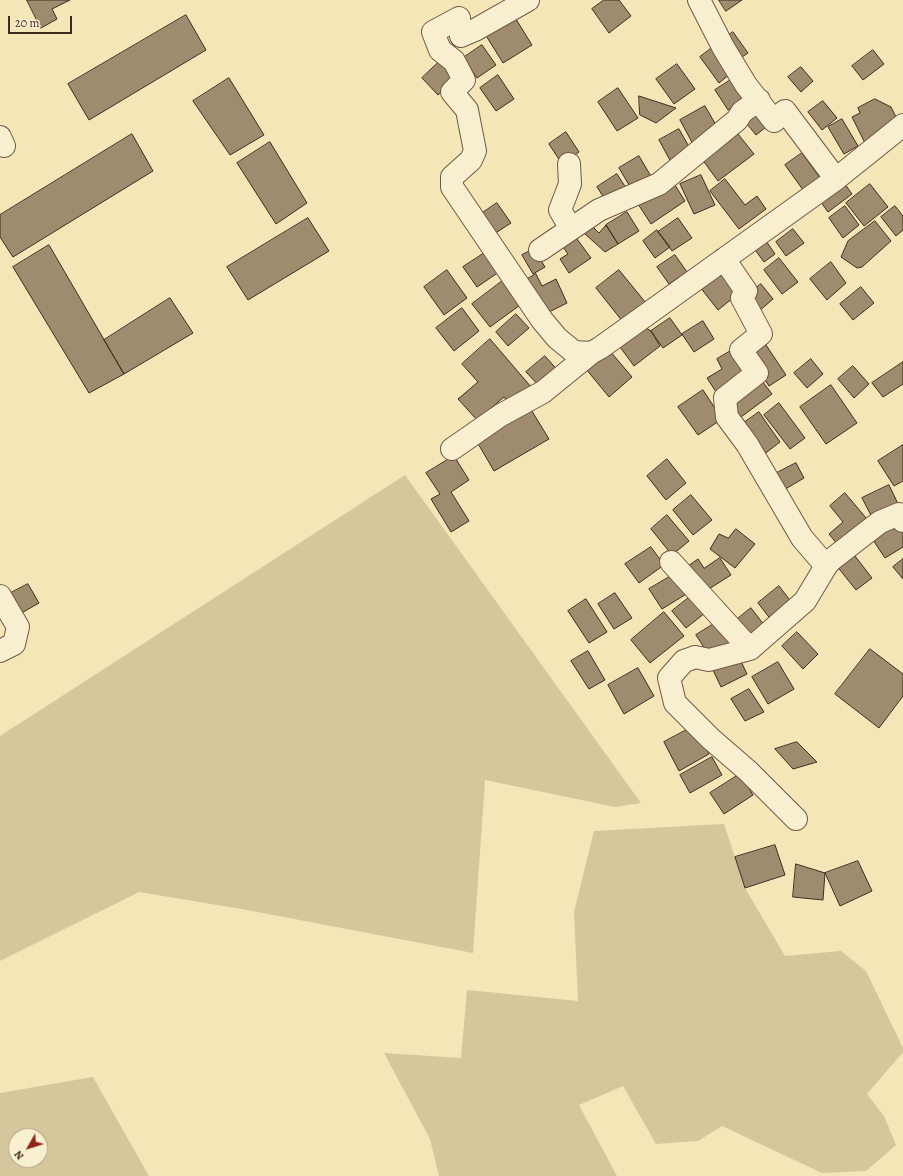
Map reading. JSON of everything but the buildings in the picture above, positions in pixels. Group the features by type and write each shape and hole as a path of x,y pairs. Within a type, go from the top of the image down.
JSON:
{"street":[{"path":"528,0 475,30 461,36 459,18 433,32 440,50 454,61 464,80 452,92 467,110 475,145 473,156 452,178 452,187 542,320 564,345 574,352 591,353"},
{"path":"700,0 723,47 746,85 774,121 785,111 836,179"},
{"path":"540,250 599,210 659,184 737,120 742,112 759,100"},
{"path":"452,449 501,415 543,392 591,353 836,179 903,124"},
{"path":"569,164 570,184 560,210 571,229"},
{"path":"724,259 746,292 742,298 760,334 741,350 757,373 725,398 727,417 747,444 802,538 826,566"},
{"path":"796,819 748,770 711,738 675,703 669,678 684,661 695,657 709,660 750,649 805,601 826,566 880,522 902,516"},
{"path":"671,562 750,649"},
{"path":"0,596 18,627 14,644 0,651"}],"shaded area":[{"path":"405,475 641,803 615,807 485,780 473,953 247,910 139,892 0,961 0,736"},
{"path":"724,824 745,888 785,956 841,951 866,971 903,1048 903,1052 867,1094 884,1116 896,1145 866,1171 822,1173 722,1126 698,1141 656,1144 623,1086 579,1105 617,1176 439,1176 430,1139 384,1053 461,1058 467,990 578,1001 574,912 594,831"},
{"path":"93,1077 149,1176 0,1176 0,1093"}]}
